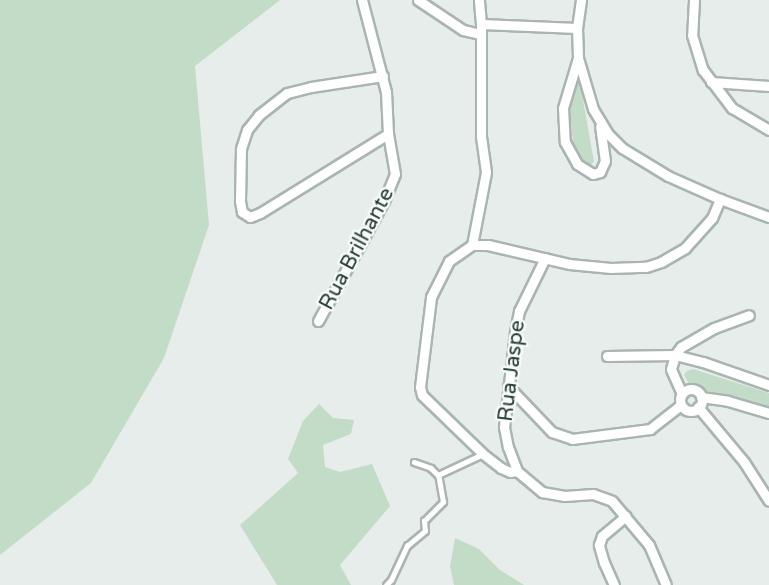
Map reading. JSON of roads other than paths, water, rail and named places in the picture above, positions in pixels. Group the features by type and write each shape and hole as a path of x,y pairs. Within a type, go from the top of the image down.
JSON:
{"street":[{"name":"Rua Brilhante","path":"318,321 393,183 386,92 362,0"},
{"path":"418,0 463,30 577,28"},
{"path":"472,246 485,179 480,126 482,29 479,0"},
{"path":"578,58 563,108 565,142 577,164 593,174 600,172 605,161 600,123 578,58 577,28 581,0"},
{"path":"694,0 692,34 695,50 711,82 732,108 769,130"},
{"path":"383,76 287,93 259,115 248,130 240,163 241,206 245,215 254,216 388,134"},
{"path":"711,82 769,86"},
{"path":"600,123 622,148 643,163 720,199 769,217"},
{"path":"666,585 649,545 612,501 593,494 551,496 517,471 510,472 501,468 483,454 422,395 420,387 431,297 449,261 472,246 505,247 569,264 610,268 646,267 661,262 686,248 700,234 712,218 720,199"},
{"name":"Rua Jaspe","path":"517,471 507,447 504,427 508,386 519,311 545,258"},
{"path":"698,408 689,411 681,399 671,369 675,356 681,347 698,336 749,315"},
{"path":"607,356 675,356 703,362 769,385"},
{"path":"508,386 552,432 572,439 650,429 691,390 697,392 701,398 728,401 769,413"},
{"path":"698,408 701,398"},
{"path":"698,408 744,462 769,501"},
{"path":"614,585 599,544 602,536 626,516"}],"lane":[{"path":"438,476 483,454"},
{"path":"386,585 395,573 407,546 424,531 424,521 443,502 438,476 430,468 414,462"}]}
